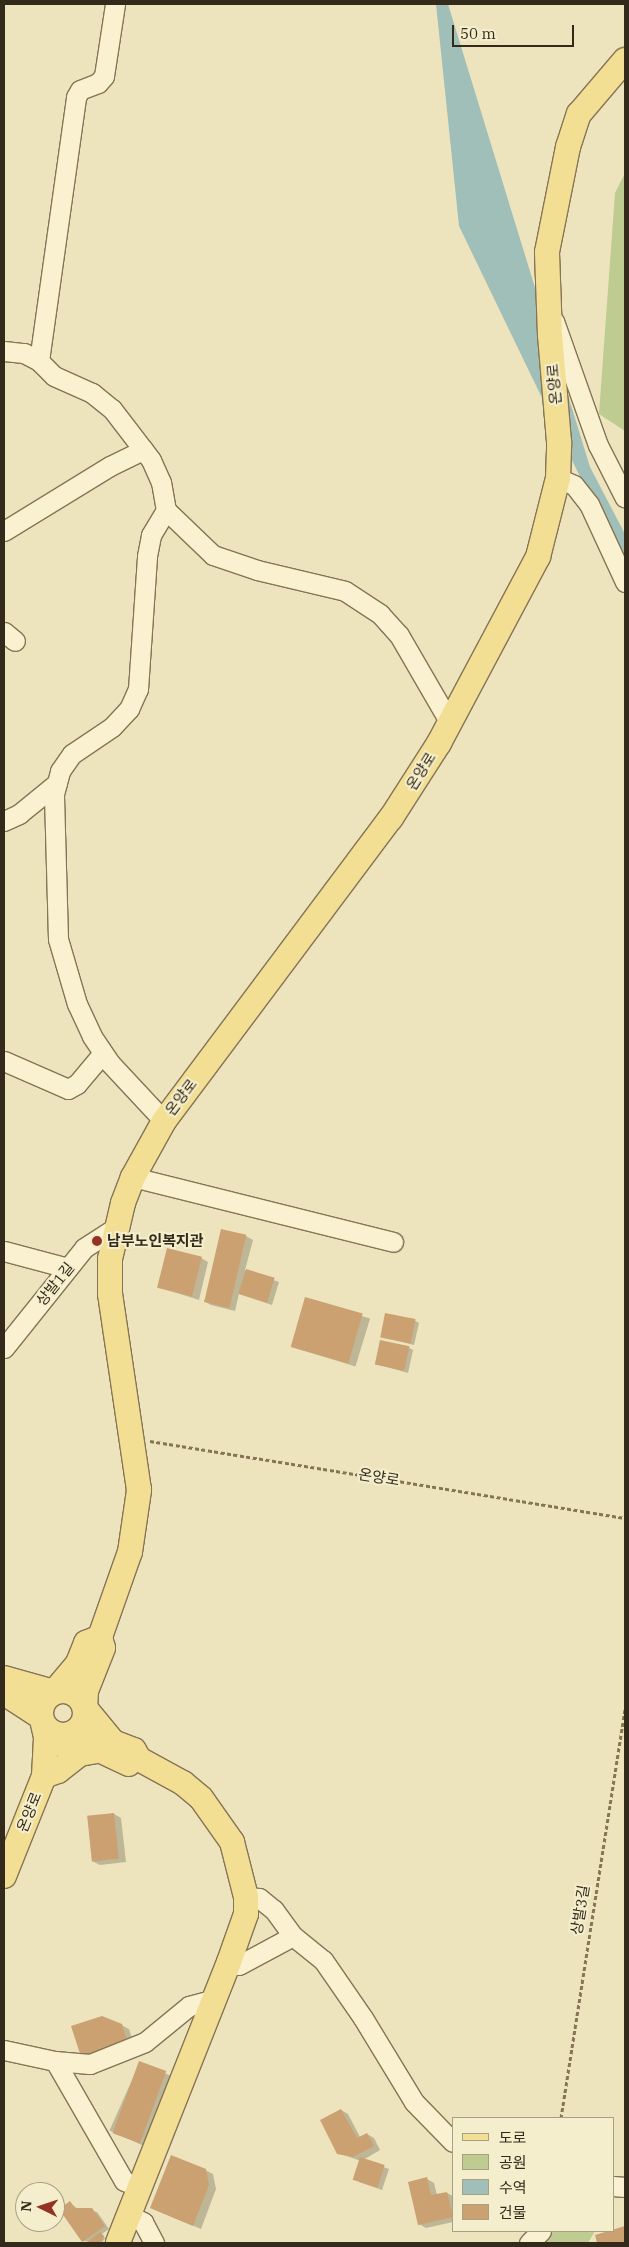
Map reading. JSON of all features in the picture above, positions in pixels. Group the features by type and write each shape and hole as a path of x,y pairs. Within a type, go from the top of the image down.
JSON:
{"main road":[{"name":"온양로","path":"85,1708 86,1691 103,1648 100,1638 130,1552 137,1518 139,1490 110,1294 114,1228 132,1177 164,1121 392,818 450,723 538,557 558,478 559,442 549,310 547,252 568,147 579,114 625,60"},
{"path":"44,1776 46,1737 42,1720 43,1702 54,1692 78,1663 86,1643 100,1638"},
{"path":"4,1678 54,1692 70,1691 82,1701 103,1733 113,1742 134,1750 139,1759 182,1783 213,1812 232,1842 246,1897 246,1914 229,1962 118,2243"},
{"path":"4,1693 42,1720 53,1733 67,1735 97,1751 131,1764 139,1759"},
{"path":"44,1776 53,1766 67,1735 83,1722 85,1708"},
{"path":"44,1776 58,1771 80,1754 97,1751"},
{"name":"온양로","path":"4,1876 44,1776"}],"street":[{"path":"39,361 76,97 80,90 98,83 104,76 115,4"},
{"path":"549,310 598,445 625,498"},
{"path":"4,352 24,353 39,361 54,376 92,393 112,408 143,450 161,482 166,510 200,544 228,562 345,591 364,601 399,635 450,723"},
{"path":"4,531 110,466 143,450"},
{"path":"558,478 574,485 589,504 625,582"},
{"path":"164,1121 103,1053 77,1004 58,939 54,794 60,771 72,754 112,726 129,708 138,689 147,556 151,534 166,510"},
{"path":"4,821 19,814 57,783"},
{"path":"4,1061 68,1088 76,1084 103,1053"},
{"path":"132,1177 393,1242"},
{"name":"상발1길","path":"4,1348 84,1248 114,1228"},
{"path":"4,1251 68,1268"},
{"path":"246,1897 259,1898 274,1910 293,1936 323,1960 363,2018 414,2102 452,2141"},
{"path":"229,1962 240,1965 293,1936"},
{"path":"4,2050 55,2061 90,2064 145,2042 189,2006 215,1999"},
{"path":"55,2061 124,2181 140,2187"},
{"path":"129,2215 143,2222 154,2243"},
{"path":"529,2243 540,2232"}],"path":[{"name":"온양로","path":"132,1438 625,1518"},
{"name":"상발3길","path":"562,2117 591,1909 625,1707"}],"green space":[{"path":"625,173 625,431 599,414 615,193"},
{"path":"540,2232 594,2232 588,2243 529,2243"}],"water":[{"path":"436,4 448,4 590,467 625,534 625,570 459,226"}],"building":[{"path":"221,1229 246,1235 229,1308 204,1302"},
{"path":"167,1248 202,1257 192,1296 157,1288"},
{"path":"246,1269 275,1278 267,1303 238,1294"},
{"path":"305,1297 363,1314 348,1364 291,1347"},
{"path":"385,1313 415,1319 411,1343 380,1338"},
{"path":"380,1340 409,1346 404,1371 375,1364"},
{"path":"114,1813 119,1859 92,1862 87,1816"},
{"path":"102,2016 122,2024 128,2044 82,2060 71,2026"},
{"path":"139,2061 166,2071 140,2143 113,2133"},
{"path":"341,2109 357,2138 367,2133 374,2146 353,2157 337,2154 320,2120"},
{"path":"171,2155 206,2169 209,2185 193,2226 150,2208"},
{"path":"360,2157 385,2165 377,2188 353,2180"},
{"path":"427,2177 431,2195 447,2192 452,2217 418,2225 408,2182"},
{"path":"70,2201 75,2208 92,2208 105,2226 82,2242 65,2218 65,2205"},
{"path":"625,2226 625,2243 597,2243 595,2235 614,2232 614,2229"},
{"path":"100,2232 104,2236 100,2243 86,2243"}],"place":[{"name":"남부노인복지관","path":"97,1241"}]}
